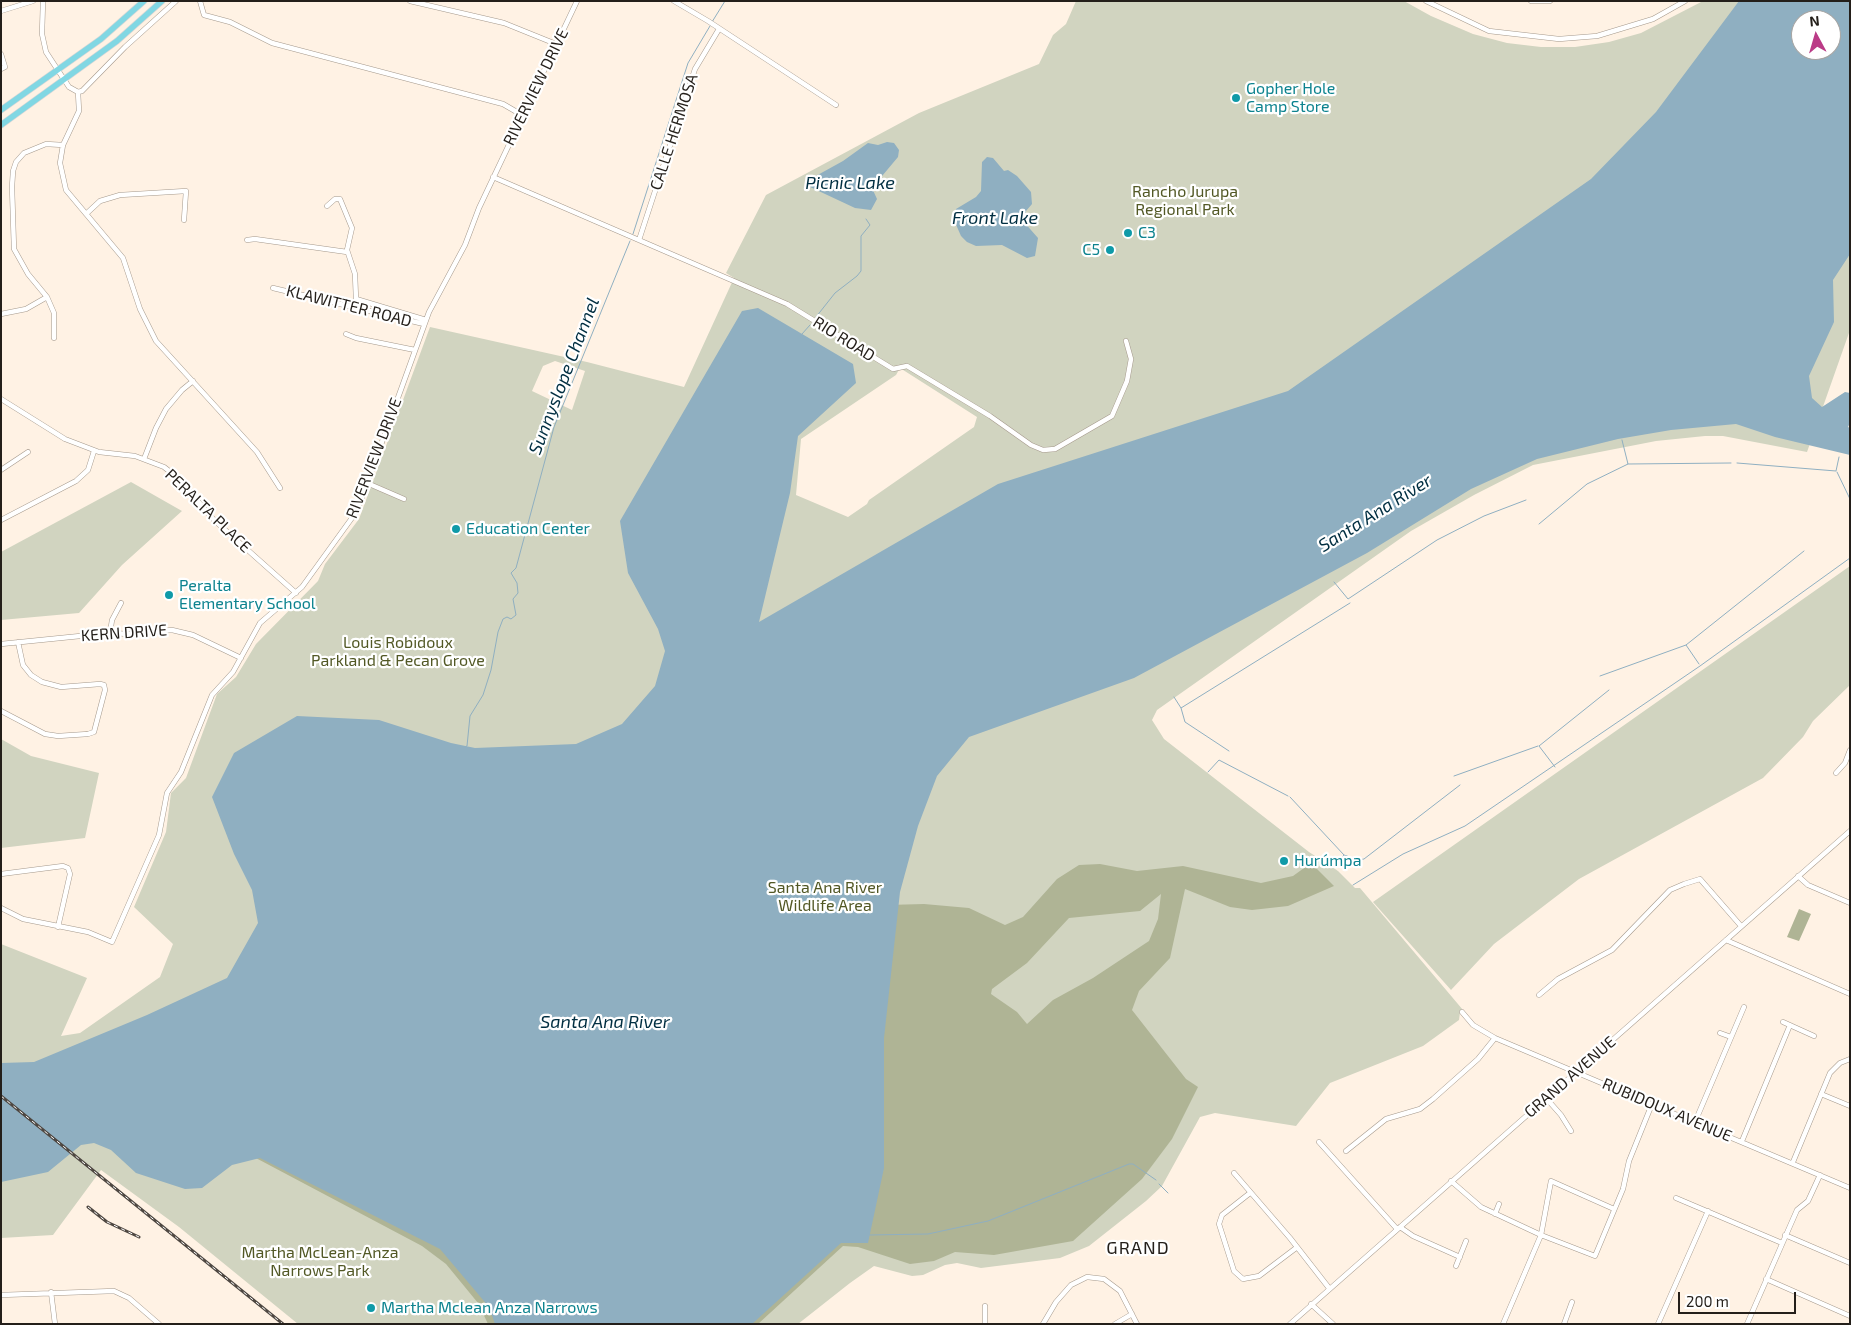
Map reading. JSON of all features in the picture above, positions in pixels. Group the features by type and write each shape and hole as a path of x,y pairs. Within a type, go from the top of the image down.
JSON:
{"main road":[{"path":"1,110 101,39 144,1"},
{"path":"1,125 117,41 162,1"}],"street":[{"path":"1,11 33,1"},
{"path":"43,1 43,42 47,55 73,91 78,92"},
{"path":"78,92 176,1"},
{"path":"200,1 204,15 230,22 272,43 503,104 522,114"},
{"path":"410,1 520,28 556,44"},
{"path":"438,8 439,1"},
{"name":"RIVERVIEW DRIVE","path":"58,927 88,932 112,942 159,835 167,793 181,772 212,695 233,672 251,637 266,616 296,593 311,576 326,552 351,520 367,483 425,322 465,245 522,114 577,1"},
{"path":"674,1 720,28 836,105"},
{"path":"1426,1 1489,31 1559,39 1597,36 1653,19 1685,1"},
{"path":"1531,1 1550,1"},
{"name":"CALLE HERMOSA","path":"637,239 695,69 720,28"},
{"path":"1,54 4,67 1,69"},
{"path":"78,92 79,111 63,145 60,162 66,190 123,258 140,309 156,341 257,452 280,488"},
{"path":"54,338 54,313 47,296 28,274 14,249 13,171 16,162 24,153 46,144 63,145"},
{"name":"RIO ROAD","path":"493,178 787,304 893,369 907,366 990,416 1031,445 1043,450 1055,449 1112,416 1127,381 1130,359 1126,342"},
{"path":"86,214 100,201 120,195 186,191 184,220"},
{"path":"327,206 337,198 341,200 352,228 347,252 355,274 355,295 359,301 425,322"},
{"path":"247,240 255,238 347,252"},
{"name":"KLAWITTER ROAD","path":"273,288 425,322"},
{"path":"1,314 26,309 47,296"},
{"path":"357,307 359,301"},
{"path":"346,334 356,338 415,350"},
{"path":"144,459 156,428 166,409 182,390 193,381"},
{"name":"PERALTA PLACE","path":"1,400 65,439 94,451 144,459 164,467 178,478 214,520 296,593"},
{"path":"1,520 76,481 88,470 94,451"},
{"path":"1,470 28,452"},
{"path":"367,483 404,499"},
{"path":"110,633 112,620 121,602"},
{"name":"KERN DRIVE","path":"1,644 110,633 129,634 172,630 185,632 241,658"},
{"path":"1,711 45,734 58,736 94,732 105,690 104,685 100,684 61,687 42,682 31,675 23,665 18,642"},
{"path":"1836,773 1845,763 1850,750"},
{"name":"GRAND AVENUE","path":"1290,1324 1850,830"},
{"path":"1,874 63,866 68,868 70,872 58,927 23,919 1,908"},
{"path":"1798,876 1808,885 1850,904"},
{"path":"1539,995 1558,978 1612,950 1670,890 1700,879 1742,926"},
{"path":"1726,940 1850,994"},
{"path":"1695,1122 1744,1007"},
{"name":"RUBIDOUX AVENUE","path":"1462,1012 1473,1025 1495,1038 1793,1162 1850,1188"},
{"path":"1783,1022 1814,1036"},
{"path":"1742,1141 1790,1025"},
{"path":"1720,1033 1731,1037"},
{"path":"1346,1151 1386,1119 1420,1109 1433,1100 1478,1059 1495,1038"},
{"path":"1793,1162 1830,1073 1840,1063 1850,1059"},
{"path":"1821,1094 1850,1106"},
{"path":"1546,1098 1561,1114 1570,1131"},
{"path":"1451,1181 1475,1203 1495,1214 1540,1235 1595,1256 1623,1189 1629,1160 1652,1104"},
{"path":"1319,1142 1398,1228 1460,1257"},
{"path":"1234,1173 1290,1238 1329,1288"},
{"path":"1747,1324 1797,1210 1808,1201 1820,1175"},
{"path":"1503,1324 1540,1235 1551,1181 1614,1209"},
{"path":"1250,1193 1222,1215 1219,1224 1234,1271 1243,1279 1259,1276 1296,1248"},
{"path":"1676,1198 1782,1243"},
{"path":"1495,1214 1499,1204"},
{"path":"1658,1324 1708,1212"},
{"path":"1785,1236 1850,1263"},
{"path":"1456,1266 1466,1241"},
{"path":"1044,1324 1056,1302 1071,1284 1087,1277 1104,1279 1120,1291 1138,1324"},
{"path":"1766,1280 1850,1316"},
{"path":"51,1292 55,1324"},
{"path":"1,1295 51,1292 114,1292 129,1298 159,1324"},
{"path":"1564,1324 1572,1302"},
{"path":"1312,1304 1333,1324"},
{"path":"984,1306 985,1324"},
{"path":"1115,1324 1132,1314"}],"green space":[{"name":"Santa Ana River Wildlife Area","path":"1076,1 1404,1 1431,16 1473,34 1507,43 1541,47 1575,47 1609,42 1641,33 1703,1 1850,1 1850,330 1807,452 1723,436 1705,436 1656,441 1533,465 1474,495 1411,531 1157,710 1152,720 1164,739 1309,852 1338,871 1355,888 1360,888 1463,1010 1460,1012 1459,1020 1423,1046 1330,1083 1296,1126 1215,1113 1200,1117 1162,1186 1089,1246 1060,1258 981,1268 957,1263 945,1265 923,1275 912,1276 874,1266 798,1324 298,1324 179,1227 101,1170 53,1235 1,1238 1,944 87,978 61,1036 80,1033 160,977 173,944 134,907 166,832 171,793 186,778 217,694 236,677 256,644 318,581 325,564 359,519 430,327 587,362 684,387 734,278 726,273 766,195 919,113 1039,64 1053,35 1066,24","holes":["555,361 585,371 572,410 532,391 543,366","900,368 977,417 974,427 869,500 867,504 848,517 796,495 801,439 896,375"]},
{"path":"131,482 182,511 122,565 79,613 1,620 1,552"},
{"path":"1850,566 1850,685 1813,721 1803,737 1763,778 1579,879 1494,944 1451,990 1373,902"},
{"path":"1,739 31,756 99,773 85,838 1,848"},
{"path":"1311,863 1334,886 1288,906 1252,910 1230,907 1185,889 1170,958 1139,991 1132,1010 1186,1079 1198,1087 1172,1139 1142,1179 1073,1241 994,1255 955,1252 934,1261 910,1264 858,1247 843,1246 758,1324 488,1324 478,1303 446,1264 422,1246 254,1157 887,905 924,904 969,908 1005,925 1023,917 1057,879 1079,865 1100,864 1137,871 1183,866 1261,883 1293,876","holes":["1161,894 1158,919 1149,941 1093,978 1053,1000 1027,1024 1017,1012 991,994 992,989 1027,963 1069,918 1140,911"]},
{"path":"1799,909 1811,914 1799,941 1787,937"}],"water":[{"name":"Santa Ana River","path":"1739,1 1850,1 1850,254 1833,280 1834,322 1809,376 1812,398 1822,407 1845,392 1850,393 1850,423 1848,427 1850,428 1850,455 1775,437 1736,424 1671,430 1618,439 1537,459 1471,489 1367,553 1134,678 969,737 937,776 918,826 900,892 884,1038 884,1168 868,1243 841,1243 752,1324 495,1324 489,1307 440,1249 260,1158 232,1165 202,1188 185,1189 136,1173 111,1150 94,1143 81,1145 48,1172 1,1182 1,1063 34,1062 147,1015 227,978 258,923 252,890 234,854 212,797 234,753 297,716 379,720 451,743 475,748 576,744 622,724 655,686 665,651 658,629 628,573 620,521 742,311 758,308 853,364 856,383 798,436 790,493 759,622 998,484 1288,391 1591,179 1656,112"},
{"name":"Picnic Lake","path":"887,142 894,143 899,150 898,157 872,188 877,199 871,210 855,208 808,186 808,181 843,161 868,143 878,145"},
{"name":"Front Lake","path":"987,157 993,158 1004,171 1008,170 1017,176 1031,192 1032,204 1026,211 1023,221 1038,238 1035,256 1027,258 1002,245 976,246 967,242 961,236 954,220 956,209 976,197 981,191 982,162"}],"waterway":[{"name":"Sunnyslope Channel","path":"712,22 725,1"},
{"name":"Sunnyslope Channel","path":"633,234 688,63 710,26"},
{"path":"816,317 835,293 861,271 861,236 870,225 866,219"},
{"name":"Sunnyslope Channel","path":"465,747 467,746 470,716 483,695 491,670 498,632 503,619 507,617 511,619 516,615 513,599 518,593 517,583 511,573 516,568 554,427 630,241"},
{"path":"802,334 810,325"},
{"path":"1539,524 1587,484 1628,464 1622,440"},
{"path":"1737,463 1836,471 1839,457"},
{"path":"1628,464 1731,463"},
{"path":"1837,472 1850,499"},
{"path":"1334,582 1348,599 1437,540 1484,516 1526,500"},
{"path":"1699,664 1686,645 1804,551"},
{"path":"1353,885 1403,854 1465,826 1700,666 1850,558"},
{"path":"1174,697 1181,708 1350,603"},
{"path":"1600,676 1686,645"},
{"path":"1555,767 1539,746 1609,690"},
{"path":"1181,708 1185,722 1229,751"},
{"path":"1454,776 1538,746"},
{"path":"1208,772 1219,760 1288,796"},
{"path":"1335,867 1344,855 1358,860 1364,859 1460,785"},
{"path":"1290,797 1344,855"},
{"path":"869,1235 928,1234 988,1221 1129,1164 1133,1164 1156,1180"},
{"path":"1159,1184 1168,1193"}],"railway":[{"path":"1,1096 283,1324"},
{"path":"88,1207 107,1222 139,1237"}],"place":[{"name":"Gopher Hole Camp Store","path":"1236,98"},
{"name":"C3","path":"1128,233"},
{"name":"C5","path":"1110,250"},
{"name":"Education Center","path":"456,529"},
{"name":"Peralta Elementary School","path":"169,595"},
{"name":"Hurúmpa","path":"1284,861"},
{"name":"Martha Mclean Anza Narrows","path":"371,1308"}],"district":[{"name":"GRAND","path":"1138,1248"}],"park label":[{"name":"Rancho Jurupa Regional Park","path":"1185,201"},
{"name":"Louis Robidoux Parkland & Pecan Grove","path":"398,652"},
{"name":"Martha McLean-Anza Narrows Park","path":"320,1262"}]}
